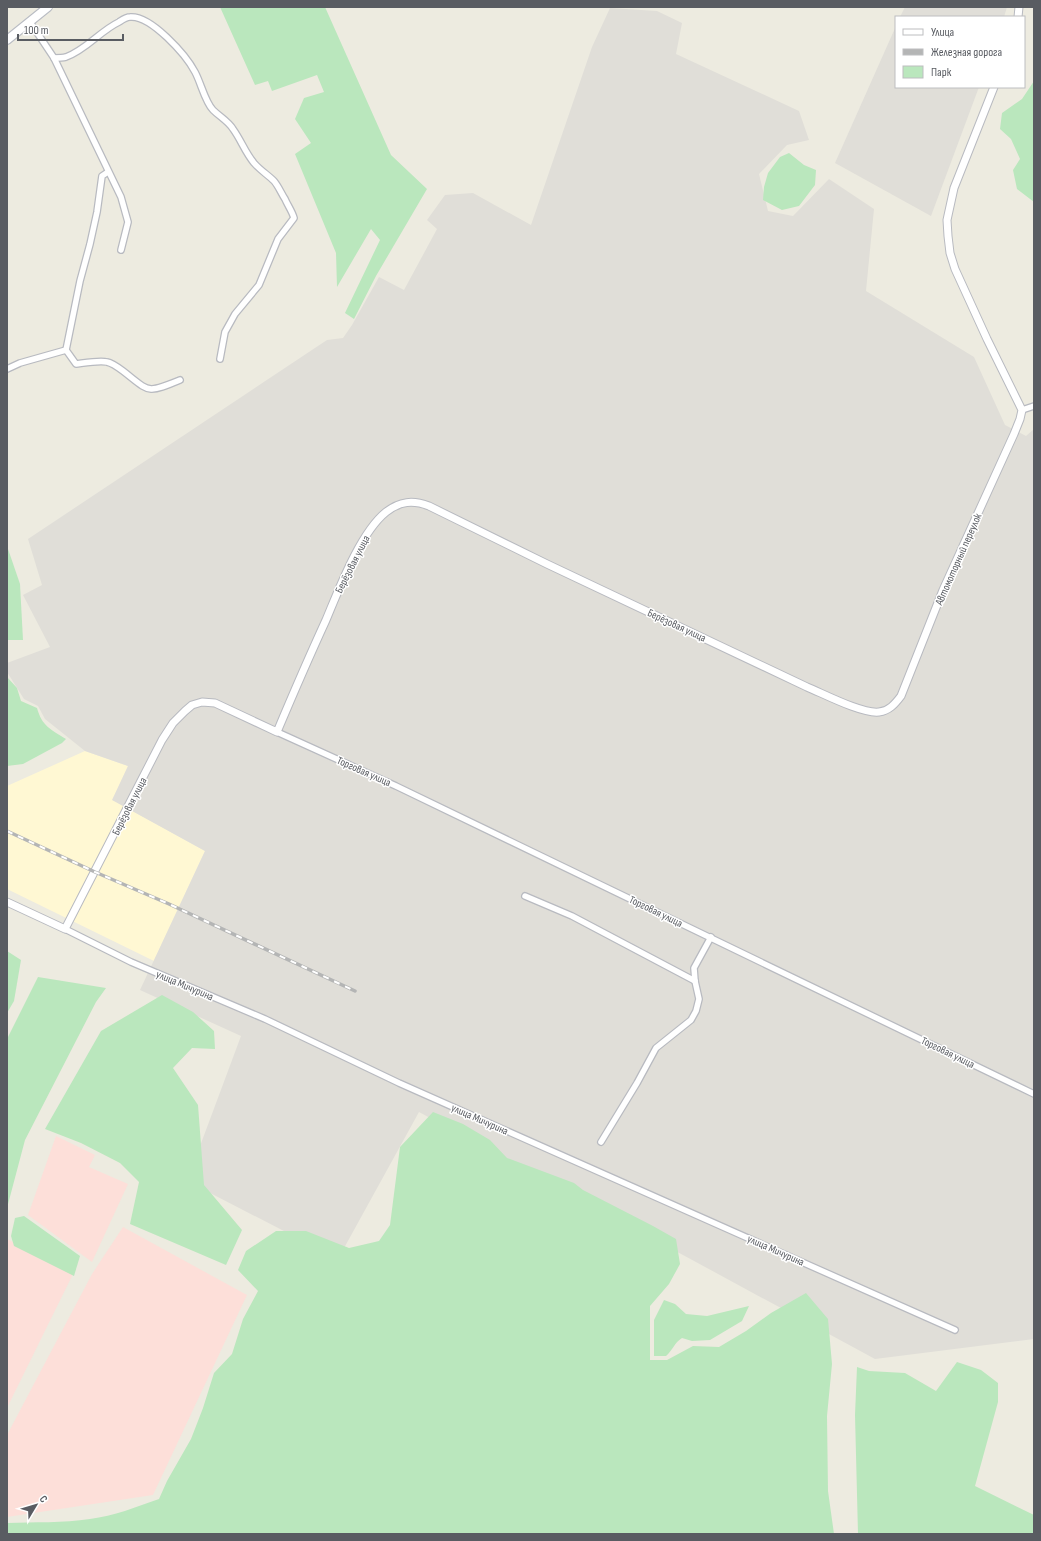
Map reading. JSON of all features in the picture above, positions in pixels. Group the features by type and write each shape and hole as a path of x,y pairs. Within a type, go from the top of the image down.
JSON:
{"main road":[{"path":"7,40 48,7"}],"street":[{"path":"54,58 66,57 80,50 115,24 129,17 141,18 169,40 181,54 194,70 214,111 222,116 232,128 246,153 255,165 275,182 281,190 284,199 293,212 294,218 278,239 259,285 235,314 225,332 220,359"},
{"path":"30,22 54,58 121,197 128,222 122,250"},
{"path":"994,88 954,188 947,220 950,253 955,269 987,339 1022,410 1034,406"},
{"path":"108,172 102,176 95,218 66,350 76,364 106,362 120,369 142,387 150,390 157,389 180,380"},
{"path":"7,368 66,350"},
{"name":"Автомоторный переулок","path":"880,712 895,704 901,696 943,590 1018,426 1022,410"},
{"name":"Берёзовая улица","path":"65,929 162,740 173,723 192,705 202,702 215,703 277,732 340,586 364,538 387,511 397,505 409,501 418,502 429,506 807,687 866,710 880,712"},
{"name":"Торговая улица","path":"277,732 396,786 1034,1094"},
{"path":"525,896 572,916 695,981"},
{"name":"улица Мичурина","path":"7,902 131,962 265,1019 406,1086 955,1330"},
{"path":"601,1142 637,1083 656,1048 691,1020 696,1011 699,999 694,968 711,937"}],"shaded area":[{"path":"905,7 1007,7 1004,16 900,16"},
{"path":"610,8 657,11 682,23 676,54 799,111 809,140 787,145 759,174 768,211 793,216 829,179 874,209 866,291 974,357 1005,425 1026,436 1034,429 1034,1339 875,1359 419,1112 338,1259 187,1181 241,1036 140,990 205,851 112,800 128,766 85,751 45,719 38,706 24,699 7,672 7,663 50,647 23,595 42,585 28,539 327,340 343,338 379,277 404,290 437,229 427,220 445,195 473,193 531,225 592,47"},
{"path":"895,28 895,88 979,88 931,216 835,163"},
{"path":"85,751 128,766 113,800 205,851 154,961 7,889 7,786"},
{"path":"56,1136 95,1155 89,1167 128,1184 92,1262 28,1215"},
{"path":"123,1227 247,1295 153,1495 7,1517 7,1435 92,1274"},
{"path":"7,1239 74,1272 7,1408"}],"green space":[{"path":"220,7 325,7 391,155 427,189 376,276 354,319 345,313 380,240 371,229 337,287 336,253 295,154 311,143 295,119 304,98 324,92 317,75 272,91 268,81 255,85"},
{"path":"1034,81 1034,202 1017,189 1013,170 1020,159 1011,139 1000,129 1002,113 1022,99"},
{"path":"789,153 804,165 816,170 815,185 799,206 782,210 763,200 764,187 768,173 780,157"},
{"path":"7,546 20,584 23,640 7,640"},
{"path":"7,677 17,688 21,701 37,708 44,723 51,730 66,739 62,743 23,764 7,766"},
{"path":"7,951 21,960 14,1001 7,1013"},
{"path":"38,977 106,988 96,1002 25,1140 7,1208 7,1039"},
{"path":"162,995 193,1012 214,1031 215,1049 192,1048 173,1068 198,1105 204,1185 242,1230 226,1265 130,1224 139,1182 120,1163 81,1143 45,1129 101,1031"},
{"path":"433,1112 463,1124 490,1140 507,1158 574,1183 583,1190 676,1239 680,1264 669,1284 650,1306 650,1360 667,1360 693,1346 719,1347 746,1331 771,1313 806,1293 828,1319 832,1364 827,1416 828,1491 834,1534 7,1534 7,1523 70,1521 99,1518 159,1499 167,1481 191,1439 214,1373 232,1354 243,1319 258,1291 238,1270 246,1251 276,1231 306,1231 349,1248 379,1241 390,1225 400,1147"},
{"path":"24,1216 80,1256 74,1276 14,1246 11,1236 15,1218"},
{"path":"664,1300 675,1304 686,1314 707,1316 749,1306 742,1321 710,1340 692,1341 682,1338 666,1356 654,1356 654,1320"},
{"path":"957,1362 981,1370 998,1383 998,1402 975,1486 1034,1515 1034,1534 858,1534 855,1415 857,1367 869,1371 905,1373 936,1391"}],"railway":[{"path":"7,831 95,872 169,904 355,991"}]}
